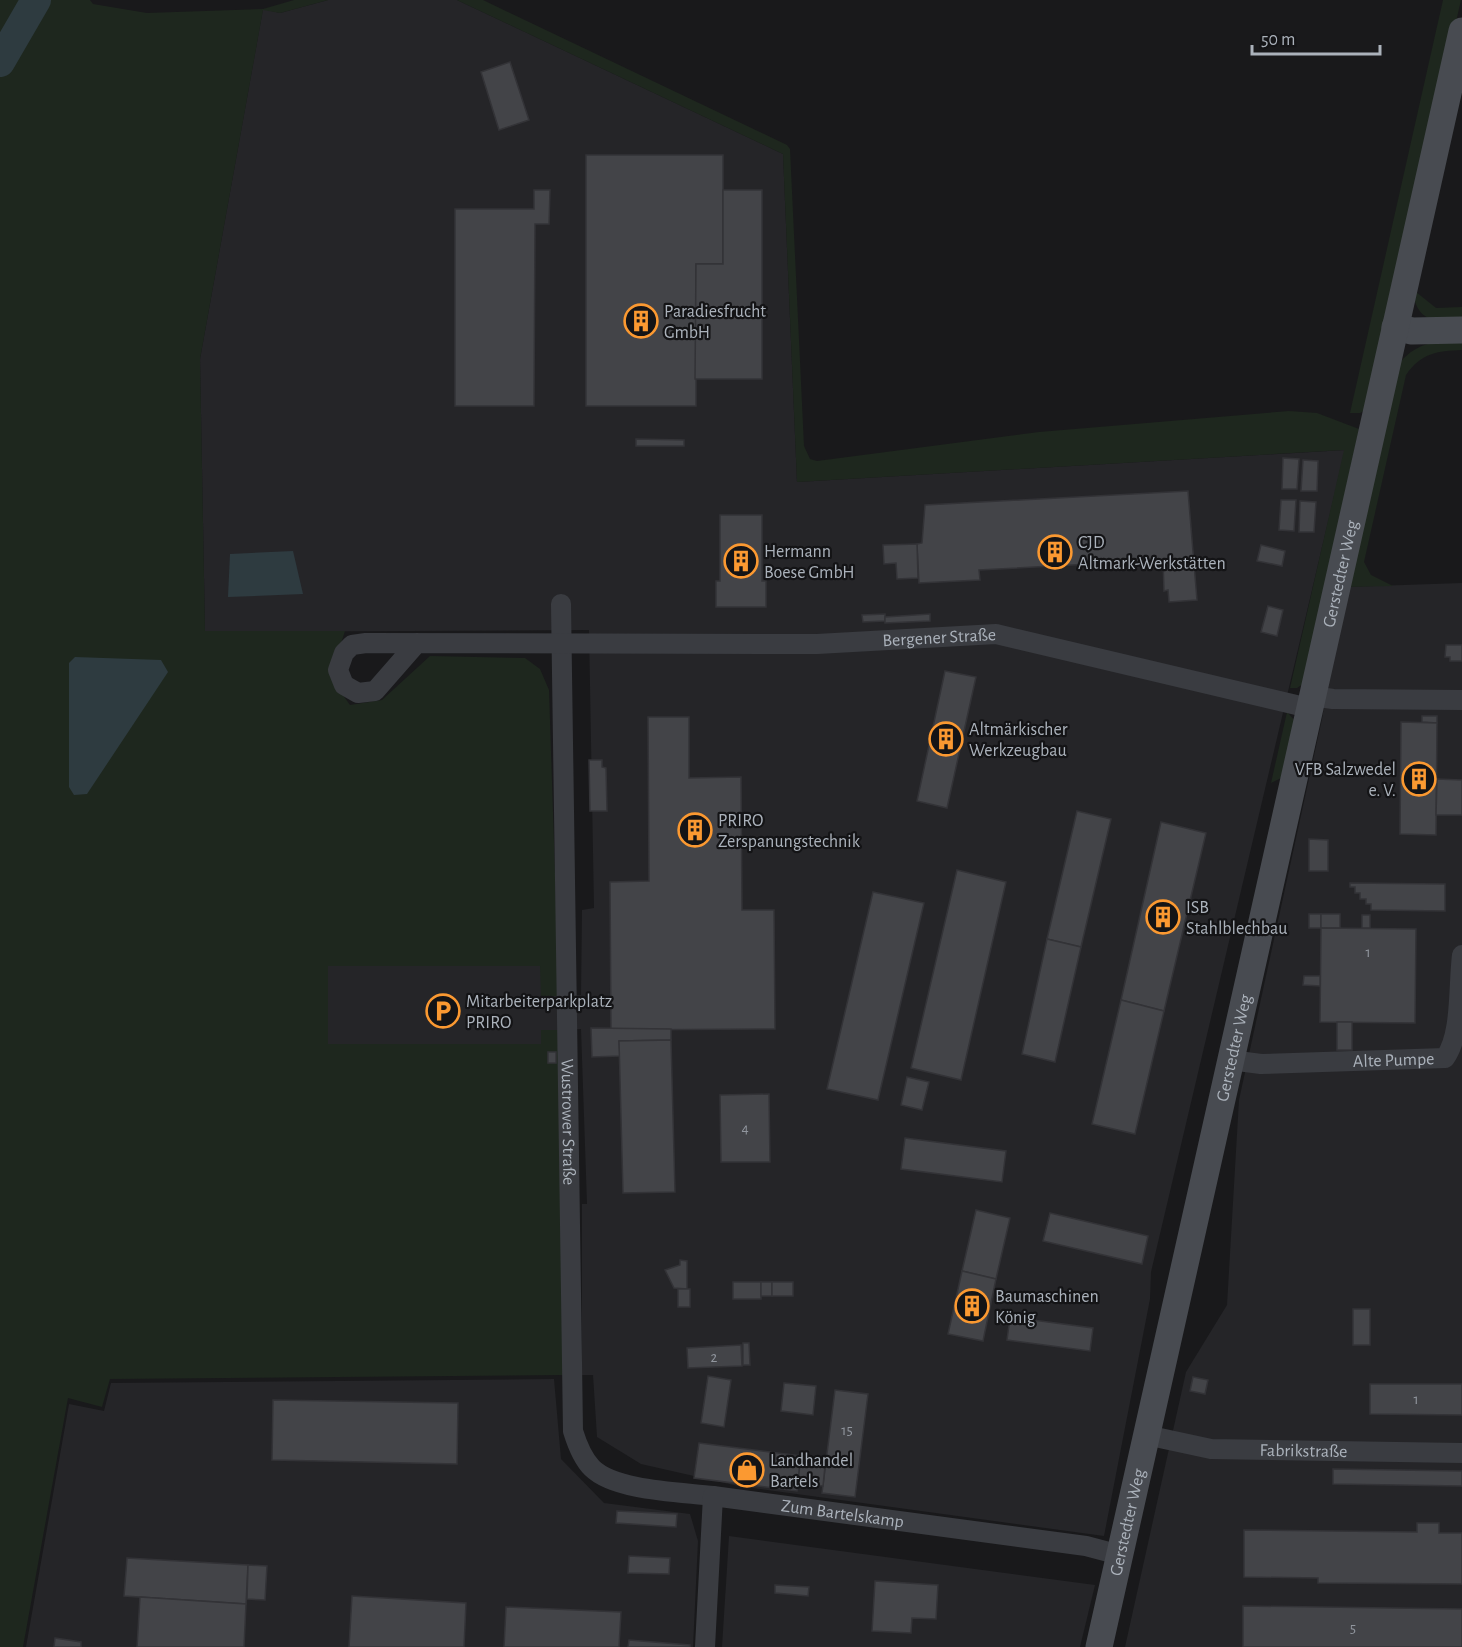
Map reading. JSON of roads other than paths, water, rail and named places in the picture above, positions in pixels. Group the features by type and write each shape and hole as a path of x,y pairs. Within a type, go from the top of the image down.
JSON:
{"street":[{"name":"Gerstedter Weg","path":"1099,1647 1462,31"},
{"path":"1395,327 1412,331 1462,330"},
{"name":"Wustrower Straße","path":"561,604 573,1431 584,1458 602,1476 638,1486 713,1496"},
{"name":"Bergener Straße","path":"417,643 817,644 996,634 1311,702"},
{"path":"1311,702 1333,699 1462,700"},
{"name":"Alte Pumpe","path":"1230,1060 1261,1064 1445,1058 1455,1050 1461,1035 1462,955"},
{"name":"Fabrikstraße","path":"1146,1435 1211,1449 1462,1453"},
{"path":"705,1647 713,1496"},
{"name":"Zum Bartelskamp","path":"713,1496 1086,1546 1120,1555"}],"waterway":[{"path":"0,62 36,0"}],"place":[{"name":"Paradiesfrucht GmbH","path":"641,321"},
{"name":"CJD Altmark-Werkstätten","path":"1055,552"},
{"name":"Hermann Boese GmbH","path":"741,561"},
{"name":"Altmärkischer Werkzeugbau","path":"946,739"},
{"name":"VFB Salzwedel e. V.","path":"1419,779"},
{"name":"PRIRO Zerspanungstechnik","path":"695,830"},
{"name":"ISB Stahlblechbau","path":"1163,917"},
{"name":"Mitarbeiterparkplatz PRIRO","path":"443,1011"},
{"name":"Baumaschinen König","path":"972,1306"},
{"name":"Landhandel Bartels","path":"747,1470"}]}
